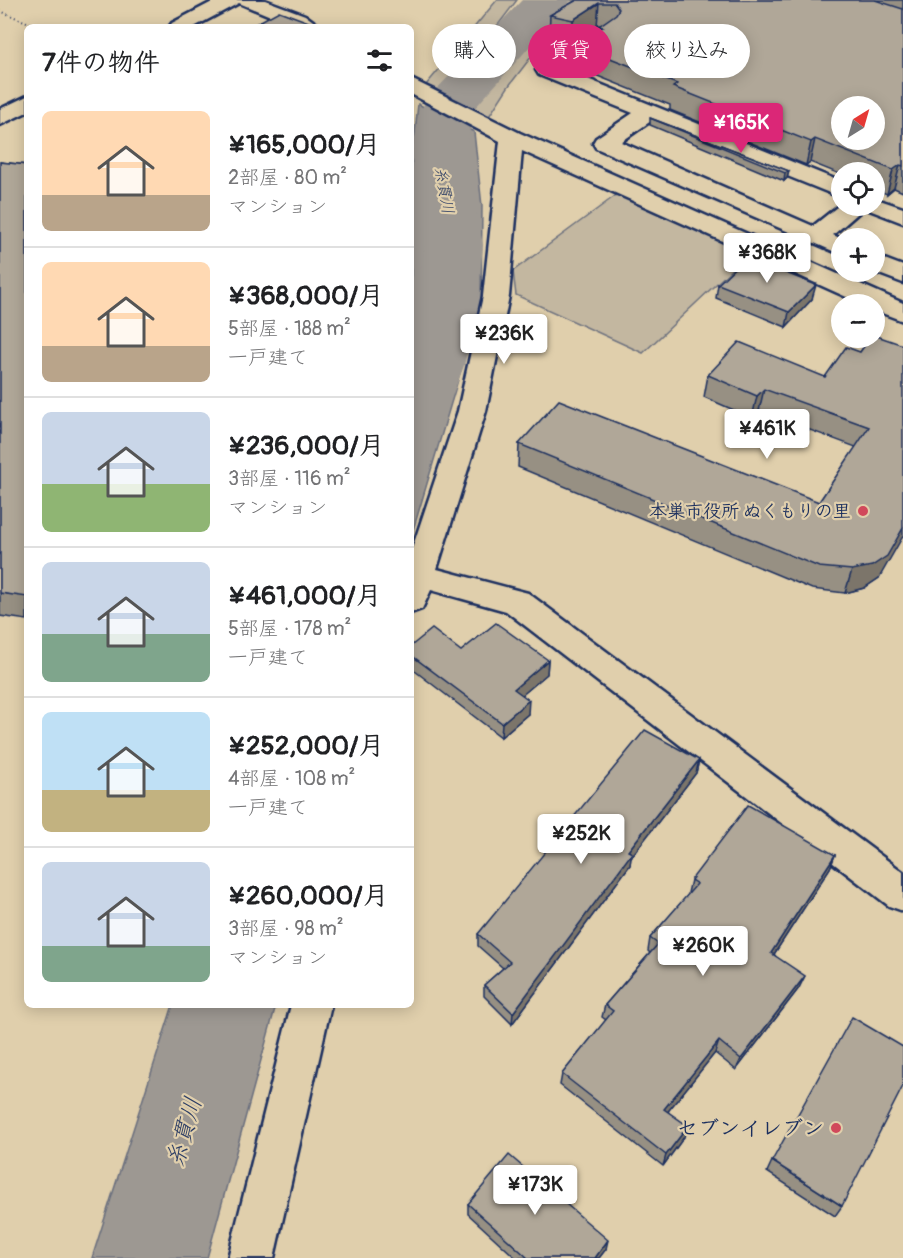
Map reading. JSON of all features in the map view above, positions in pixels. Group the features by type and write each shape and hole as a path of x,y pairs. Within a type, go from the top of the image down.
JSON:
{"street":[{"path":"185,24 231,0"},
{"path":"247,0 306,24"},
{"path":"566,78 831,187"},
{"path":"416,88 512,138 903,313"},
{"path":"0,118 24,105"},
{"path":"648,112 604,143 831,243"},
{"path":"512,138 496,296 472,411 414,588 517,602 903,894"},
{"path":"885,209 903,216"},
{"path":"816,236 841,216"},
{"path":"885,267 903,275"},
{"path":"251,1258 310,1008"}],"path":[{"path":"0,11 32,24"}],"shaded area":[{"path":"497,0 517,0 499,24 477,24"},
{"path":"558,0 575,0 557,24 538,24"},
{"path":"528,36 528,61 516,77 516,50"},
{"path":"432,78 457,78 446,93 426,85"},
{"path":"496,78 515,78 488,118 473,109"},
{"path":"619,193 749,253 643,353 516,295 513,271"}],"water":[{"path":"418,104 474,132 482,206 481,303 414,527 414,142"},
{"path":"172,1008 275,1008 207,1258 92,1258"}],"building":[{"path":"577,0 875,0 903,9 903,166 900,165 893,170 885,167 885,162 873,162 843,150 885,150 885,96 831,96 831,145 815,139 811,142 673,87 677,84 662,78 750,78 750,24 624,24 624,63 612,59 612,24 602,24 616,14 619,9 615,3 599,3 573,20 550,15"},
{"path":"279,11 314,24 255,24"},
{"path":"650,118 789,171 785,173"},
{"path":"0,162 24,165 24,597 0,593"},
{"path":"746,257 816,285 789,312 718,284"},
{"path":"885,339 903,345 903,528 887,556 872,566 852,570 819,567 519,444 559,400 819,502 869,427 764,389 757,396 708,375 739,342 825,377 845,348 860,352 863,348 885,348"},
{"path":"496,623 548,660 514,689 529,700 502,723 414,657 414,644 432,629 461,651"},
{"path":"645,730 699,760 628,851 632,853 513,1013 484,985 510,962 478,934"},
{"path":"748,805 835,855 771,953 805,976 741,1059 719,1041 664,1109 688,1126 666,1155 562,1074 613,1011 605,1005 658,944 650,938 697,884 691,880"},
{"name":"セブンイレブン","path":"852,1017 903,1047 903,1086 842,1206 772,1161"},
{"path":"509,1155 608,1240 595,1258 528,1258 468,1204"}],"waterway":[{"name":"糸貫川","path":"414,407 432,366 446,306 454,245 438,153 449,106 548,0"}],"place":[{"name":"本巣市役所 ぬくもりの里","path":"863,511"},
{"name":"セブンイレブン","path":"836,1128"}]}
